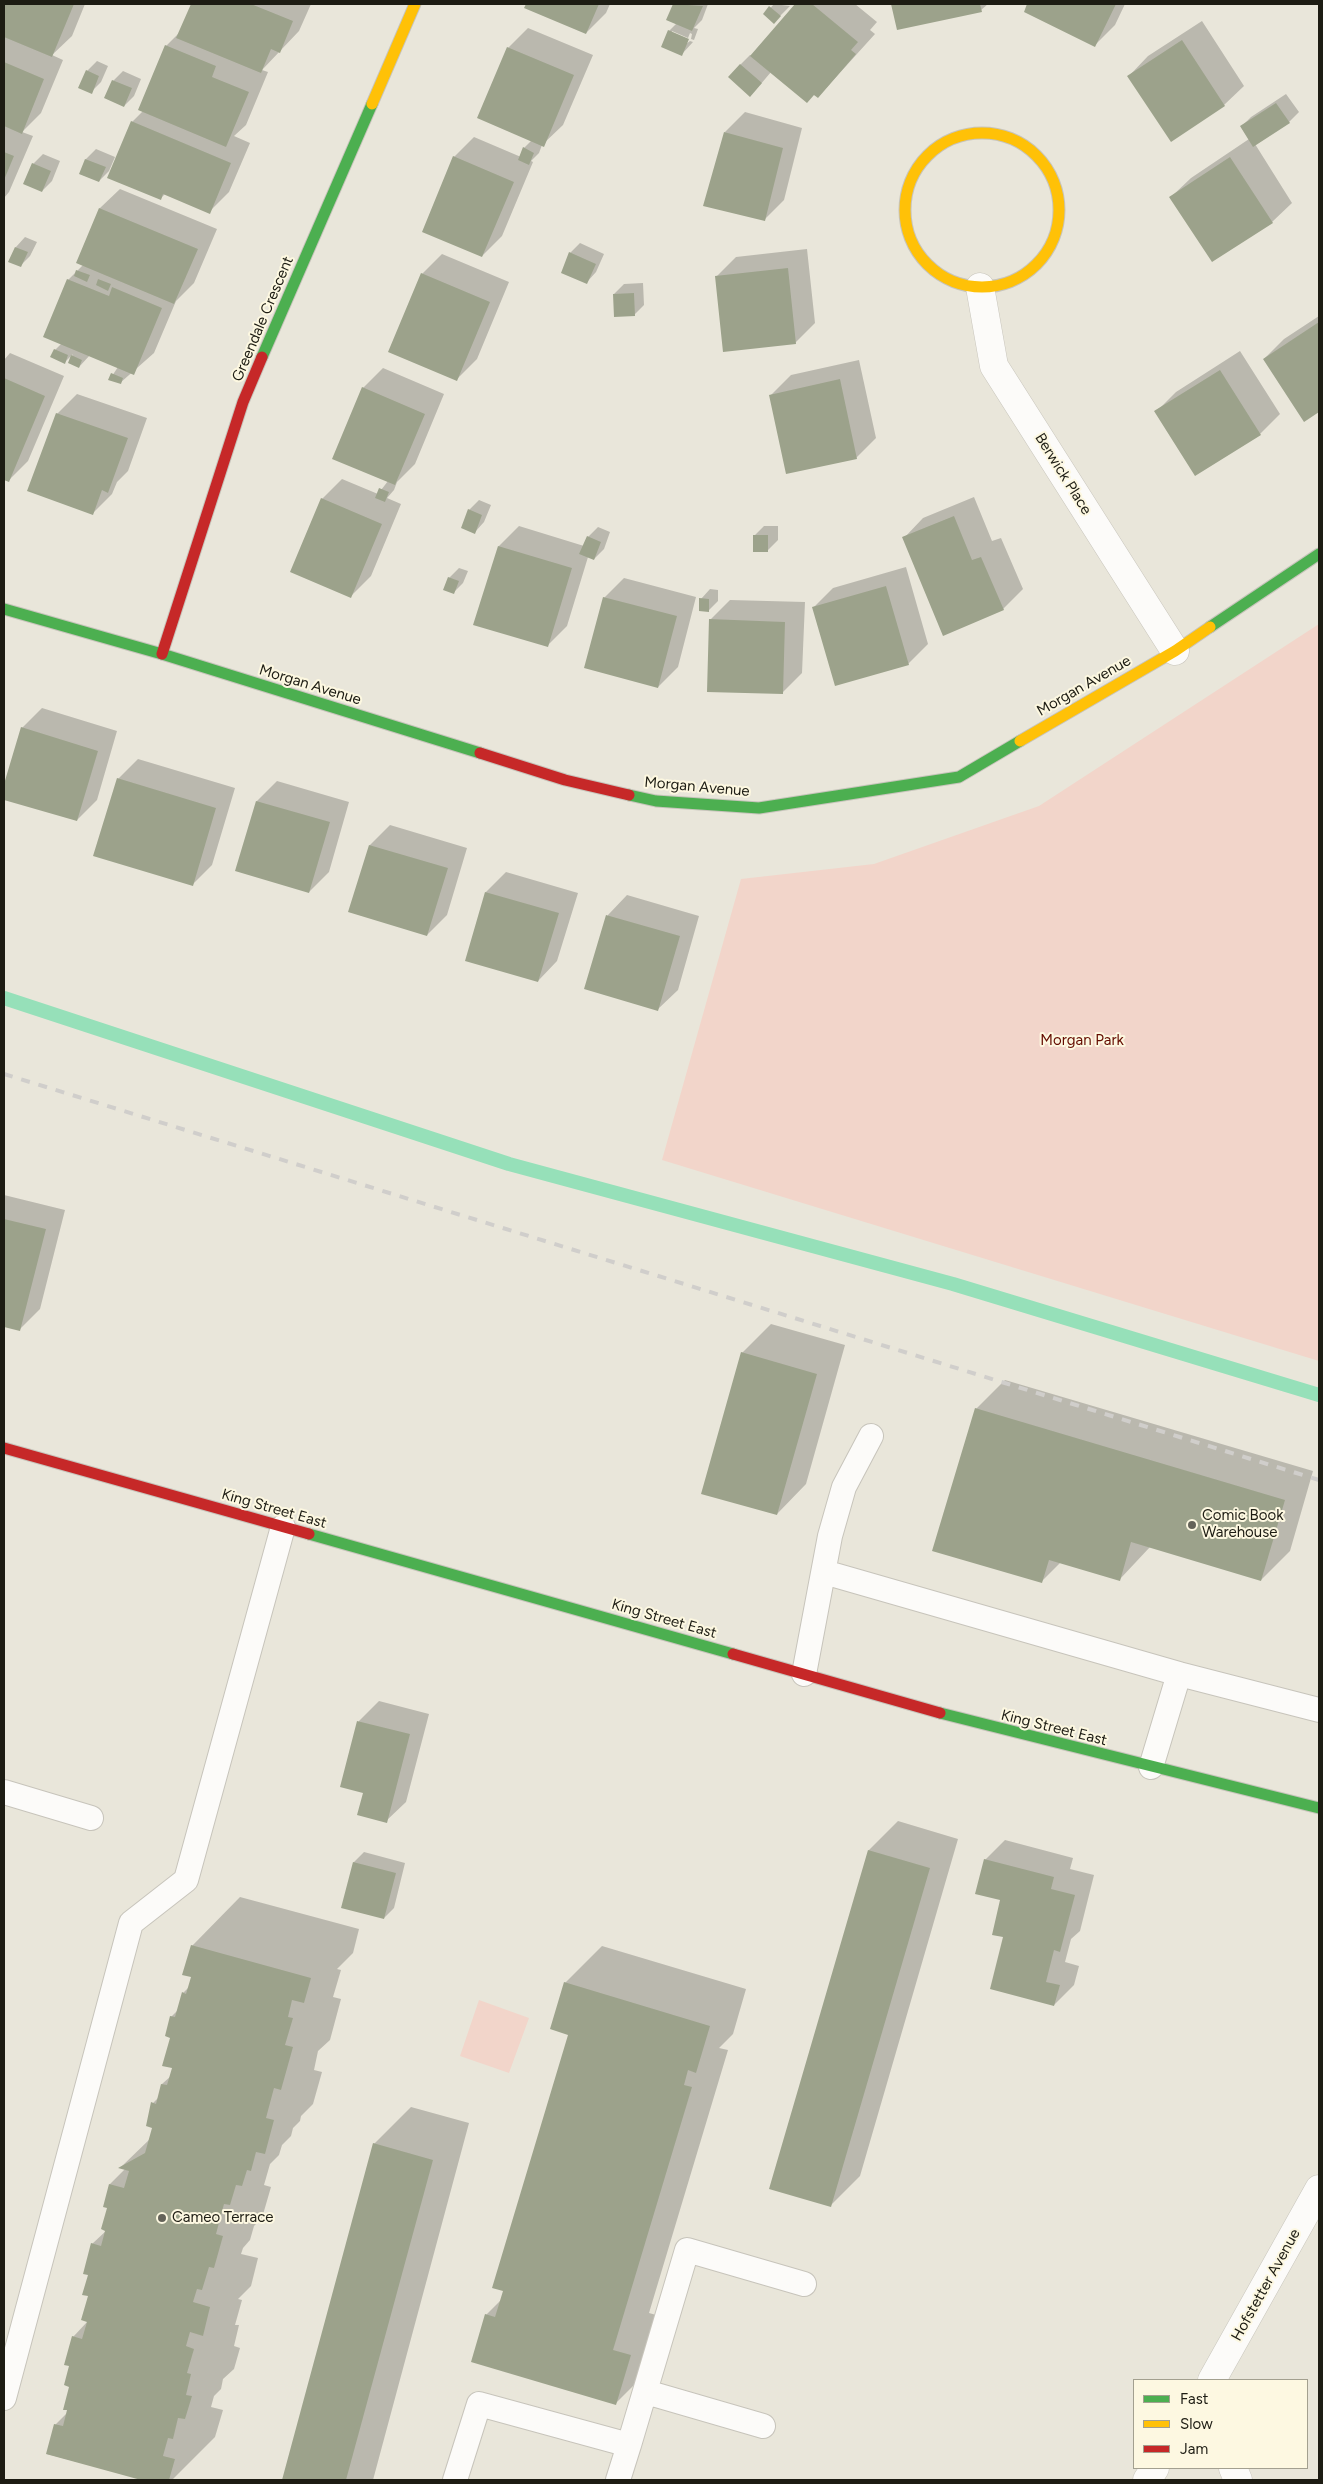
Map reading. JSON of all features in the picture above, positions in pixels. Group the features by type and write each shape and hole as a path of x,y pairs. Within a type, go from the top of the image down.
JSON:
{"street":[{"name":"Greendale Crescent","path":"162,654 243,402 415,4"},
{"path":"992,133 1018,141 1040,158 1052,175 1060,201 1058,228 1042,259 1022,277 992,288 980,287 965,286 934,272 916,252 904,218 906,191 917,166 936,147 966,134 992,133"},
{"name":"Berwick Place","path":"980,287 994,366 1175,651"},
{"name":"Morgan Avenue","path":"4,609 162,654 564,780 656,801 758,808 959,777 1175,651 1319,554"},
{"name":"King Street East","path":"4,1448 992,1728 1319,1808"},
{"name":"Hofstetter Avenue","path":"1213,2379 1319,2189"},
{"path":"1146,2480 1154,2469"}],"lane":[{"path":"804,1674 830,1536 844,1487 871,1436"},
{"path":"4,2398 131,1923 186,1880 283,1527"},
{"path":"824,1572 1179,1674 1319,1710"},
{"path":"1151,1767 1179,1674"},
{"path":"4,1792 91,1818"},
{"path":"618,2480 646,2392 687,2250 804,2284"},
{"path":"646,2392 763,2426"},
{"path":"455,2480 479,2404 629,2446"}],"green space":[{"name":"Morgan Park","path":"1319,624 1319,1361 662,1160 741,879 874,864 1039,806"},
{"path":"479,2000 529,2018 509,2073 460,2056"}],"building":[{"path":"4,4 74,4 52,57 4,37"},
{"path":"191,4 251,4 293,21 280,53 271,49 261,73 176,38"},
{"path":"526,4 599,4 586,34 524,8"},
{"path":"673,4 703,6 692,31 666,20"},
{"path":"795,4 812,4 858,42 851,50 856,54 818,98 814,95 807,103 750,56"},
{"path":"891,4 980,4 982,12 897,30"},
{"path":"1027,4 1116,4 1095,47 1024,12"},
{"path":"769,6 781,16 774,24 763,14"},
{"path":"668,30 689,39 682,56 661,47"},
{"path":"1182,40 1225,106 1171,142 1127,76"},
{"path":"165,45 216,66 212,77 249,92 226,147 138,110"},
{"path":"507,47 574,75 544,147 477,118"},
{"path":"4,62 44,79 22,134 4,126"},
{"path":"740,64 762,83 750,97 728,77"},
{"path":"86,70 99,76 92,94 78,88"},
{"path":"112,80 132,88 124,107 104,98"},
{"path":"1276,103 1290,123 1253,147 1240,126"},
{"path":"131,121 231,163 210,214 163,194 161,200 107,178"},
{"path":"724,132 783,148 765,221 703,206"},
{"path":"523,147 534,153 529,165 518,160"},
{"path":"4,152 14,156 4,180"},
{"path":"453,156 514,182 482,257 422,232"},
{"path":"1230,157 1273,223 1212,262 1169,197"},
{"path":"85,159 106,167 99,182 79,174"},
{"path":"32,163 51,171 42,192 23,184"},
{"path":"99,208 198,249 174,304 76,263"},
{"path":"15,247 28,252 21,267 8,262"},
{"path":"569,252 596,264 587,284 561,273"},
{"path":"788,268 796,344 723,352 715,276"},
{"path":"76,270 90,275 87,282 74,276"},
{"path":"421,273 490,302 457,381 388,352"},
{"path":"67,279 109,296 112,287 162,308 134,375 43,337"},
{"path":"98,279 111,284 108,291 96,285"},
{"path":"634,293 635,316 614,317 613,294"},
{"path":"1319,322 1319,412 1304,422 1263,359"},
{"path":"54,349 68,355 65,364 50,357"},
{"path":"71,355 82,360 79,368 68,363"},
{"path":"1220,370 1261,435 1195,476 1154,411"},
{"path":"111,373 123,378 121,384 108,380"},
{"path":"4,378 45,396 9,482 4,480"},
{"path":"840,379 857,459 786,474 769,395"},
{"path":"362,387 425,414 395,485 332,459"},
{"path":"56,413 128,438 108,493 102,490 93,515 27,491"},
{"path":"379,488 389,492 385,502 375,498"},
{"path":"321,498 382,524 351,598 290,572"},
{"path":"468,509 482,515 475,534 461,528"},
{"path":"954,516 972,560 981,557 1004,610 943,636 902,537"},
{"path":"753,535 768,535 768,552 753,552"},
{"path":"587,536 601,542 594,560 579,554"},
{"path":"498,546 572,568 548,647 473,625"},
{"path":"448,577 459,581 454,594 443,590"},
{"path":"886,586 909,665 835,686 812,607"},
{"path":"603,597 677,616 658,688 584,668"},
{"path":"699,598 709,599 709,612 699,611"},
{"path":"709,619 785,622 783,694 707,692"},
{"path":"21,727 98,751 77,821 4,800 4,784"},
{"path":"117,778 216,808 193,886 93,856"},
{"path":"256,801 330,822 309,893 235,871"},
{"path":"369,845 448,868 427,936 348,912"},
{"path":"485,892 559,913 538,982 465,961"},
{"path":"606,915 680,936 658,1011 584,989"},
{"path":"4,1219 46,1229 20,1331 4,1327"},
{"path":"741,1352 817,1374 777,1515 701,1494"},
{"path":"975,1408 1285,1500 1261,1581 1131,1542 1120,1581 1049,1560 1042,1583 932,1551"},
{"path":"357,1721 410,1734 387,1823 357,1815 363,1793 340,1787"},
{"path":"868,1850 930,1868 831,2207 769,2189"},
{"path":"984,1859 1054,1877 1051,1889 1075,1895 1060,1952 1054,1950 1046,1982 1060,1985 1054,2006 990,1989 1003,1937 992,1935 1000,1900 975,1894"},
{"path":"353,1862 396,1873 384,1919 341,1908"},
{"name":"Cameo Terrace","path":"191,1945 311,1978 304,2003 292,2000 288,2017 293,2018 285,2045 293,2047 281,2090 274,2088 266,2118 274,2120 265,2154 256,2152 251,2171 247,2170 242,2186 236,2185 230,2205 224,2204 216,2234 223,2236 214,2268 209,2267 202,2290 197,2289 193,2302 210,2307 203,2336 190,2332 186,2346 194,2349 187,2373 191,2374 186,2395 192,2396 185,2419 178,2418 173,2439 168,2438 163,2456 175,2459 169,2480 141,2480 46,2454 54,2424 63,2426 67,2410 63,2410 69,2387 64,2385 69,2366 64,2365 72,2336 82,2339 87,2322 81,2320 88,2296 82,2295 88,2275 83,2274 91,2243 101,2246 105,2231 101,2229 107,2208 103,2207 109,2184 124,2188 129,2171 118,2168 145,2153 152,2128 146,2126 151,2102 156,2104 161,2084 167,2085 172,2068 162,2066 170,2038 165,2036 170,2016 175,2017 182,1992 186,1994 191,1977 182,1975"},
{"path":"564,1982 710,2026 696,2073 688,2070 684,2085 692,2087 613,2350 631,2355 616,2405 471,2362 485,2314 495,2317 503,2291 492,2288 568,2035 550,2029"},
{"path":"373,2143 433,2160 346,2480 282,2480"}],"waterway":[{"path":"4,998 509,1164 953,1284 1319,1395"}],"railway":[{"path":"4,1074 1319,1480"}],"traffic: fast":[{"path":"262,357 372,104"},
{"path":"1210,627 1319,554"},
{"path":"4,609 162,654 480,753"},
{"path":"629,795 656,801 759,808 959,777 1020,741"},
{"path":"309,1534 733,1654"},
{"path":"940,1713 1319,1808"}],"traffic: slow":[{"path":"372,104 415,4"},
{"path":"982,133 997,134 1011,139 1037,155 1053,181 1058,195 1059,210 1058,225 1053,239 1037,265 1011,281 997,286 982,287 967,286 953,281 927,265 911,239 906,225 905,210 906,195 911,181 927,155 953,139 967,134 982,133"},
{"path":"1020,741 1175,651 1210,627"}],"traffic: jam":[{"path":"162,654 243,402 262,357"},
{"path":"480,753 565,780 629,795"},
{"path":"4,1448 309,1534"},
{"path":"733,1654 940,1713"}],"place":[{"name":"Comic Book Warehouse","path":"1192,1525"},
{"name":"Cameo Terrace","path":"162,2218"}]}
